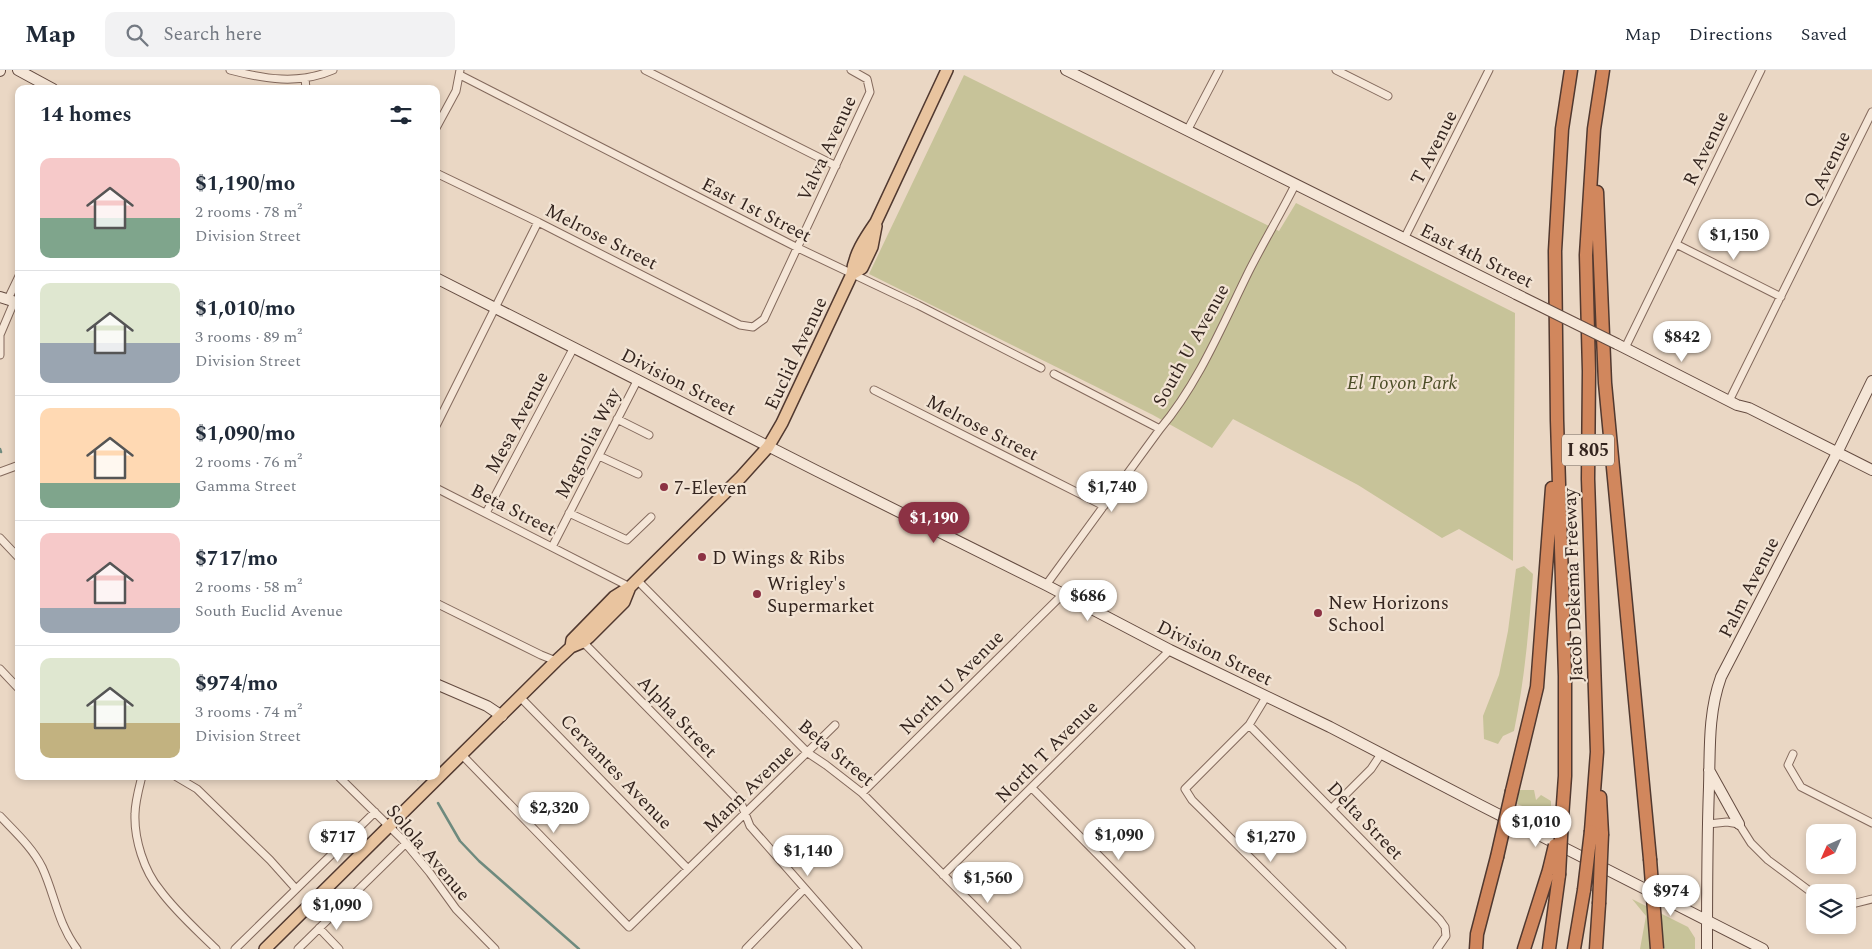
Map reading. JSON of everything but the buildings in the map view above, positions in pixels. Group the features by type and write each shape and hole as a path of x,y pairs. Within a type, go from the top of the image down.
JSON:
{"highway":[{"name":"Jacob Dekema Freeway","path":"1554,873 1562,818 1565,776 1565,676 1557,420 1555,251 1562,129 1571,70"},
{"name":"Jacob Dekema Freeway","path":"1574,949 1596,833 1597,752 1588,479 1589,371 1586,255 1593,138 1604,70"},
{"path":"1593,138 1597,183 1605,383 1657,949"},
{"path":"1476,949 1477,934 1498,857 1538,687 1557,420"},
{"path":"1596,833 1599,904 1596,949"},
{"path":"1524,949 1554,873"},
{"path":"1549,949 1554,873"}],"main road":[{"name":"Euclid Avenue","path":"633,584 718,500 768,446 782,423 852,274 862,268 865,263 872,247 876,222 947,70"},
{"path":"440,777 556,661 571,647 583,642 624,602 633,584"},
{"path":"571,647 572,640 581,630 614,597 633,584"},
{"path":"265,949 437,780"}],"street":[{"path":"18,70 46,85"},
{"path":"230,70 261,78 305,78 334,70"},
{"path":"645,70 836,166"},
{"name":"Valva Avenue","path":"752,327 760,324 764,319 870,92 867,80 851,70"},
{"name":"East 4th Street","path":"1066,70 1729,401 1749,408 1872,470"},
{"path":"1187,131 1218,70"},
{"path":"1336,70 1388,96"},
{"name":"T Avenue","path":"1404,239 1489,70"},
{"name":"R Avenue","path":"1621,346 1676,244 1761,70"},
{"path":"440,121 456,91 460,73"},
{"name":"East 1st Street","path":"460,73 798,248 918,305 1041,368"},
{"path":"305,78 306,85"},
{"name":"Q Avenue","path":"1729,401 1872,112"},
{"name":"Melrose Street","path":"440,175 538,222 740,325 752,327"},
{"name":"South U Avenue","path":"1046,585 1160,428 1176,410 1209,351 1268,233 1296,186"},
{"path":"440,418 538,222"},
{"path":"1676,244 1781,297"},
{"name":"Division Street","path":"440,280 1046,585 1170,650 1330,727 1763,949"},
{"path":"0,355 0,335 15,287"},
{"name":"Mesa Avenue","path":"486,513 574,347"},
{"path":"1054,374 1160,428"},
{"name":"Magnolia Way","path":"552,547 638,380"},
{"name":"Palm Avenue","path":"1707,949 1709,770 1714,697 1721,677 1837,453 1872,381"},
{"name":"Melrose Street","path":"874,390 1104,506"},
{"path":"617,419 649,435"},
{"path":"599,456 638,474"},
{"path":"0,472 15,466"},
{"name":"Beta Street","path":"440,490 552,547 633,584 808,753 862,793 1017,949"},
{"path":"570,514 627,540 651,517"},
{"path":"0,538 15,554"},
{"name":"North U Avenue","path":"862,793 1063,594"},
{"path":"440,605 556,661"},
{"name":"Alpha Street","path":"583,642 741,803 750,826 858,949"},
{"name":"North T Avenue","path":"943,875 1170,650"},
{"path":"0,669 15,684"},
{"path":"440,686 487,706 502,716"},
{"name":"Cervantes Avenue","path":"520,697 688,869"},
{"path":"1266,697 1249,725 1185,789 1192,800 1342,949"},
{"name":"Mann Avenue","path":"462,756 629,927 835,725"},
{"name":"Delta Street","path":"1249,725 1440,920 1445,927 1446,936 1439,947"},
{"path":"1332,808 1371,769 1381,754"},
{"path":"1793,754 1788,765 1801,787 1872,823"},
{"path":"1709,770 1751,843 1768,860 1806,889"},
{"path":"141,780 134,813 140,848 148,872 164,895 216,949"},
{"path":"182,780 197,789 270,860 296,889"},
{"name":"Solola Avenue","path":"342,780 389,825 423,864 456,909 495,949"},
{"path":"1032,788 1189,949"},
{"path":"235,949 375,812"},
{"path":"0,816 31,849 42,868 60,920 77,949"},
{"path":"1708,824 1726,822 1739,824"},
{"path":"298,949 405,844"},
{"path":"746,949 804,889"},
{"path":"1856,903 1872,898"},
{"path":"319,928 340,949"}],"green space":[{"name":"El Toyon Park","path":"964,75 1279,231 1296,203 1515,313 1513,561 1459,529 1442,538 1358,485 1233,419 1212,448 1153,415 869,274"},
{"path":"1524,566 1533,574 1524,672 1514,731 1503,736 1498,744 1484,739 1483,716 1499,675 1508,631 1516,569"},
{"path":"1519,790 1534,790 1536,800 1541,795 1551,801 1551,810 1538,816 1530,809 1517,804"},
{"path":"1632,899 1688,927 1695,938 1695,949 1640,949 1646,916"}],"waterway":[{"path":"438,803 460,841 479,861 579,949"}],"place":[{"name":"7-Eleven","path":"664,487"},
{"name":"D Wings & Ribs","path":"702,557"},
{"name":"Wrigley's Supermarket","path":"757,594"},
{"name":"New Horizons School","path":"1318,613"}]}
